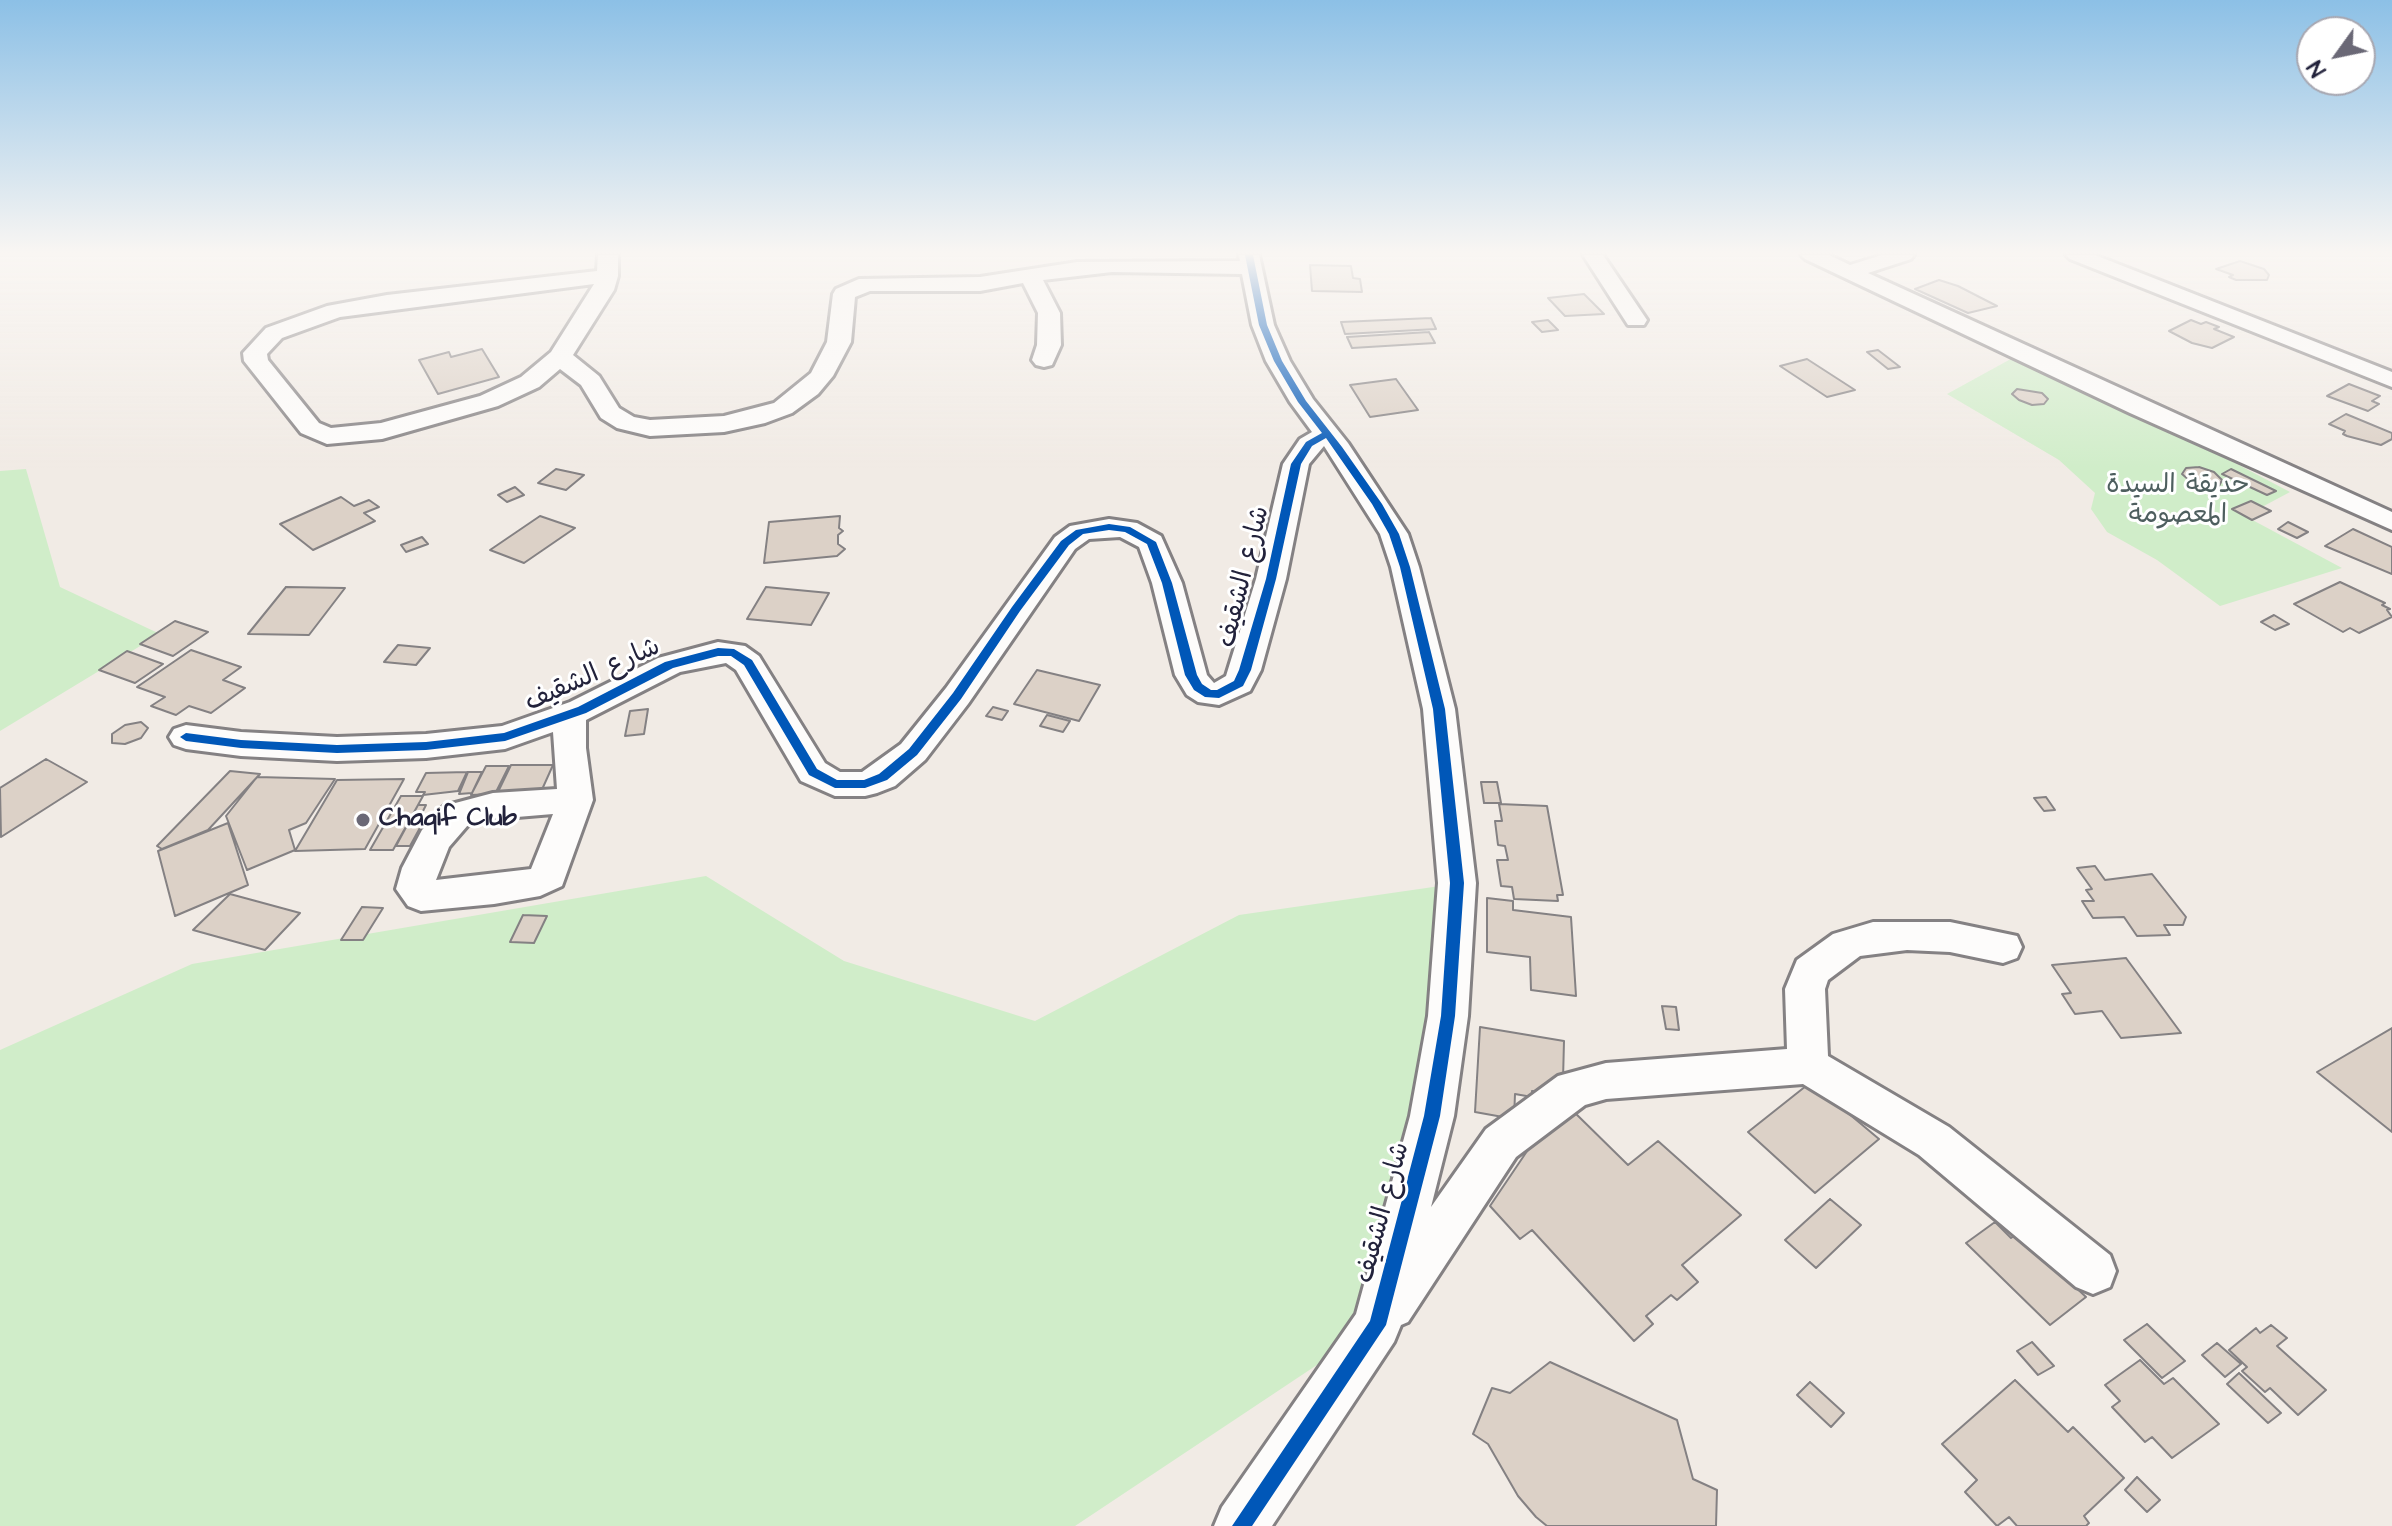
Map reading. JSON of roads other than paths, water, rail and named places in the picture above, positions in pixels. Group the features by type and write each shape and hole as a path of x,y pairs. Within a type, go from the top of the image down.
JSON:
{"street":[{"path":"287,326 262,343 255,353 256,361 310,428 327,436 344,437 382,431 513,392 560,357 580,326"},
{"path":"560,357 590,381 610,413 626,423 650,428 724,424 756,418 783,408 809,389 821,376 839,342 841,326"},
{"path":"1044,360 1049,345 1049,326"},
{"path":"1264,326 1278,361 1302,402 1327,434"},
{"path":"1967,326 2139,408 2386,512"},
{"path":"2256,326 2392,380"},
{"name":"شارع الشقيف","path":"186,737 286,748 426,746 505,737 570,715 669,665 718,652 734,653 748,663 813,772 835,784 865,784 899,766 913,752 957,696 1065,543 1080,532 1109,527 1127,529 1151,542 1167,583 1191,675 1198,687 1209,694 1219,694 1239,683 1245,670 1271,579 1296,464 1309,444 1327,434 1377,504 1394,534 1405,567 1439,709 1457,883 1448,1016 1432,1116 1377,1325 1241,1526"},
{"path":"570,715 569,748 576,800"},
{"path":"1808,1065 1805,989 1811,971 1847,945 1873,937 1907,935 1950,937 2003,947"},
{"path":"1377,1325 1501,1143 1573,1089 1606,1081 1667,1075 1808,1065 1870,1099 1934,1141 2093,1271"}],"place":[{"name":"Chaqif Club","path":"363,820"}],"park label":[{"name":"حديقة السيدة المعصومة","path":"2178,502"}]}
